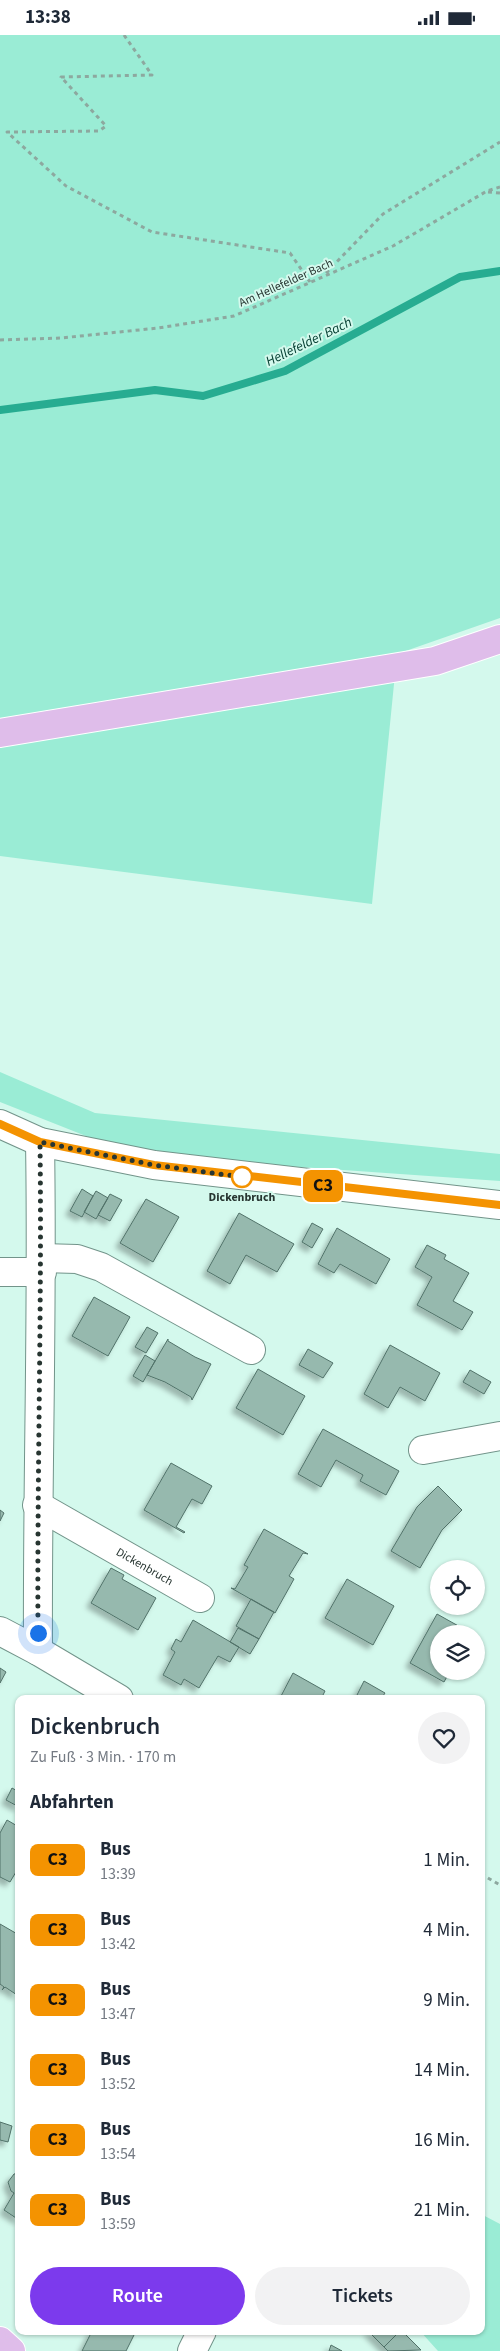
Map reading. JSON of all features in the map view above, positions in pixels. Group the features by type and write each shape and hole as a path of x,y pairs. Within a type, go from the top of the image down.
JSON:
{"main road":[{"path":"0,733 435,661 500,639"},
{"path":"0,2341 11,2351"}],"street":[{"path":"0,1124 40,1142 154,1165 500,1205"},
{"path":"38,1651 37,1505 42,1265 40,1142"},
{"path":"0,1271 77,1259 101,1267 251,1351"},
{"path":"423,1450 500,1436"},
{"name":"Dickenbruch","path":"37,1505 200,1598"},
{"path":"0,1631 112,1695"},
{"path":"192,2351 200,2335"}],"path":[{"path":"124,35 152,75 61,77 106,126 99,131 8,132 66,186 152,232 290,253 310,282"},
{"path":"324,275 382,213 500,142"},
{"name":"Am Hellefelder Bach","path":"0,340 138,330 234,316 393,246 487,191 500,187"},
{"path":"487,191 500,193"},
{"path":"485,1876 500,1885"}],"green space":[{"path":"0,35 500,35 500,618 397,654 372,904 0,856"},
{"path":"0,1072 95,1113 500,1154 500,1181 244,1163 164,1153 91,1138 0,1102"},
{"path":"485,2216 500,2224 500,2351 438,2351 424,2335 485,2335"}],"building":[{"path":"82,1189 93,1196 82,1217 70,1211"},
{"path":"96,1191 108,1198 96,1219 84,1212"},
{"path":"110,1194 122,1200 110,1221 98,1215"},
{"path":"146,1199 179,1217 153,1262 120,1243"},
{"path":"239,1213 294,1244 277,1272 246,1255 230,1284 207,1271"},
{"path":"312,1223 323,1229 312,1248 302,1242"},
{"path":"337,1228 390,1259 376,1284 340,1264 334,1273 318,1264"},
{"path":"427,1245 446,1255 444,1259 469,1273 453,1301 473,1312 462,1330 417,1305 432,1277 415,1267"},
{"path":"94,1297 130,1317 108,1356 72,1336"},
{"path":"147,1327 158,1333 146,1353 135,1347"},
{"path":"168,1339 168,1341 195,1357 211,1364 192,1400 191,1397 165,1382 147,1375"},
{"path":"390,1345 440,1373 425,1401 400,1387 388,1408 364,1394"},
{"path":"308,1349 333,1363 323,1378 299,1365"},
{"path":"145,1355 155,1361 143,1382 133,1376"},
{"path":"258,1369 305,1396 283,1435 236,1408"},
{"path":"470,1370 491,1382 484,1394 463,1382"},
{"path":"323,1429 399,1471 386,1495 360,1481 363,1475 336,1460 321,1487 298,1474"},
{"path":"171,1463 212,1486 202,1504 192,1499 176,1527 184,1533 144,1510"},
{"path":"438,1486 462,1510 442,1530 420,1568 391,1551 417,1507"},
{"path":"0,1510 4,1513 0,1521"},
{"path":"264,1529 308,1554 303,1553 289,1576 294,1579 275,1613 231,1588 235,1589 248,1567 244,1565"},
{"path":"111,1568 124,1575 122,1579 156,1598 138,1630 91,1603"},
{"path":"347,1579 394,1606 373,1645 325,1618"},
{"path":"251,1599 274,1612 259,1639 236,1626"},
{"path":"436,1615 439,1615 457,1625 431,1625"},
{"path":"193,1620 239,1647 230,1662 218,1656 199,1688 184,1679 181,1685 163,1675 175,1652 171,1649 176,1639 181,1642"},
{"path":"430,1627 430,1674 410,1663"},
{"path":"238,1628 259,1639 250,1654 230,1642"},
{"path":"0,1668 6,1672 0,1683"},
{"path":"293,1673 325,1691 323,1695 282,1695"},
{"path":"364,1681 385,1693 384,1695 357,1695"},
{"path":"12,1788 15,1790 15,1805 6,1800"},
{"path":"7,1820 15,1825 15,1874 10,1882 0,1877 0,1833"},
{"path":"0,1924 15,1933 15,1994 5,1987 2,1990 4,1987 0,1984"},
{"path":"0,2122 12,2126 8,2142 0,2140"},
{"path":"14,2174 15,2217 4,2210 14,2193 11,2191 8,2182"},
{"path":"90,2335 134,2335 126,2351 82,2351"},
{"path":"372,2335 396,2335 384,2347"},
{"path":"396,2335 406,2335 421,2350 388,2351 384,2347"},
{"path":"331,2345 342,2351 329,2351"}],"waterway":[{"name":"Hellefelder Bach","path":"0,410 155,390 203,396 285,371 460,277 500,271"}],"bus line":[{"name":"C3","path":"0,1124 40,1142 154,1165 242,1177 500,1205"}],"place":[{"name":"Dickenbruch","path":"242,1177"}],"route":[{"path":"38,1633 37,1505 42,1258 40,1142 154,1165 242,1177"}]}
